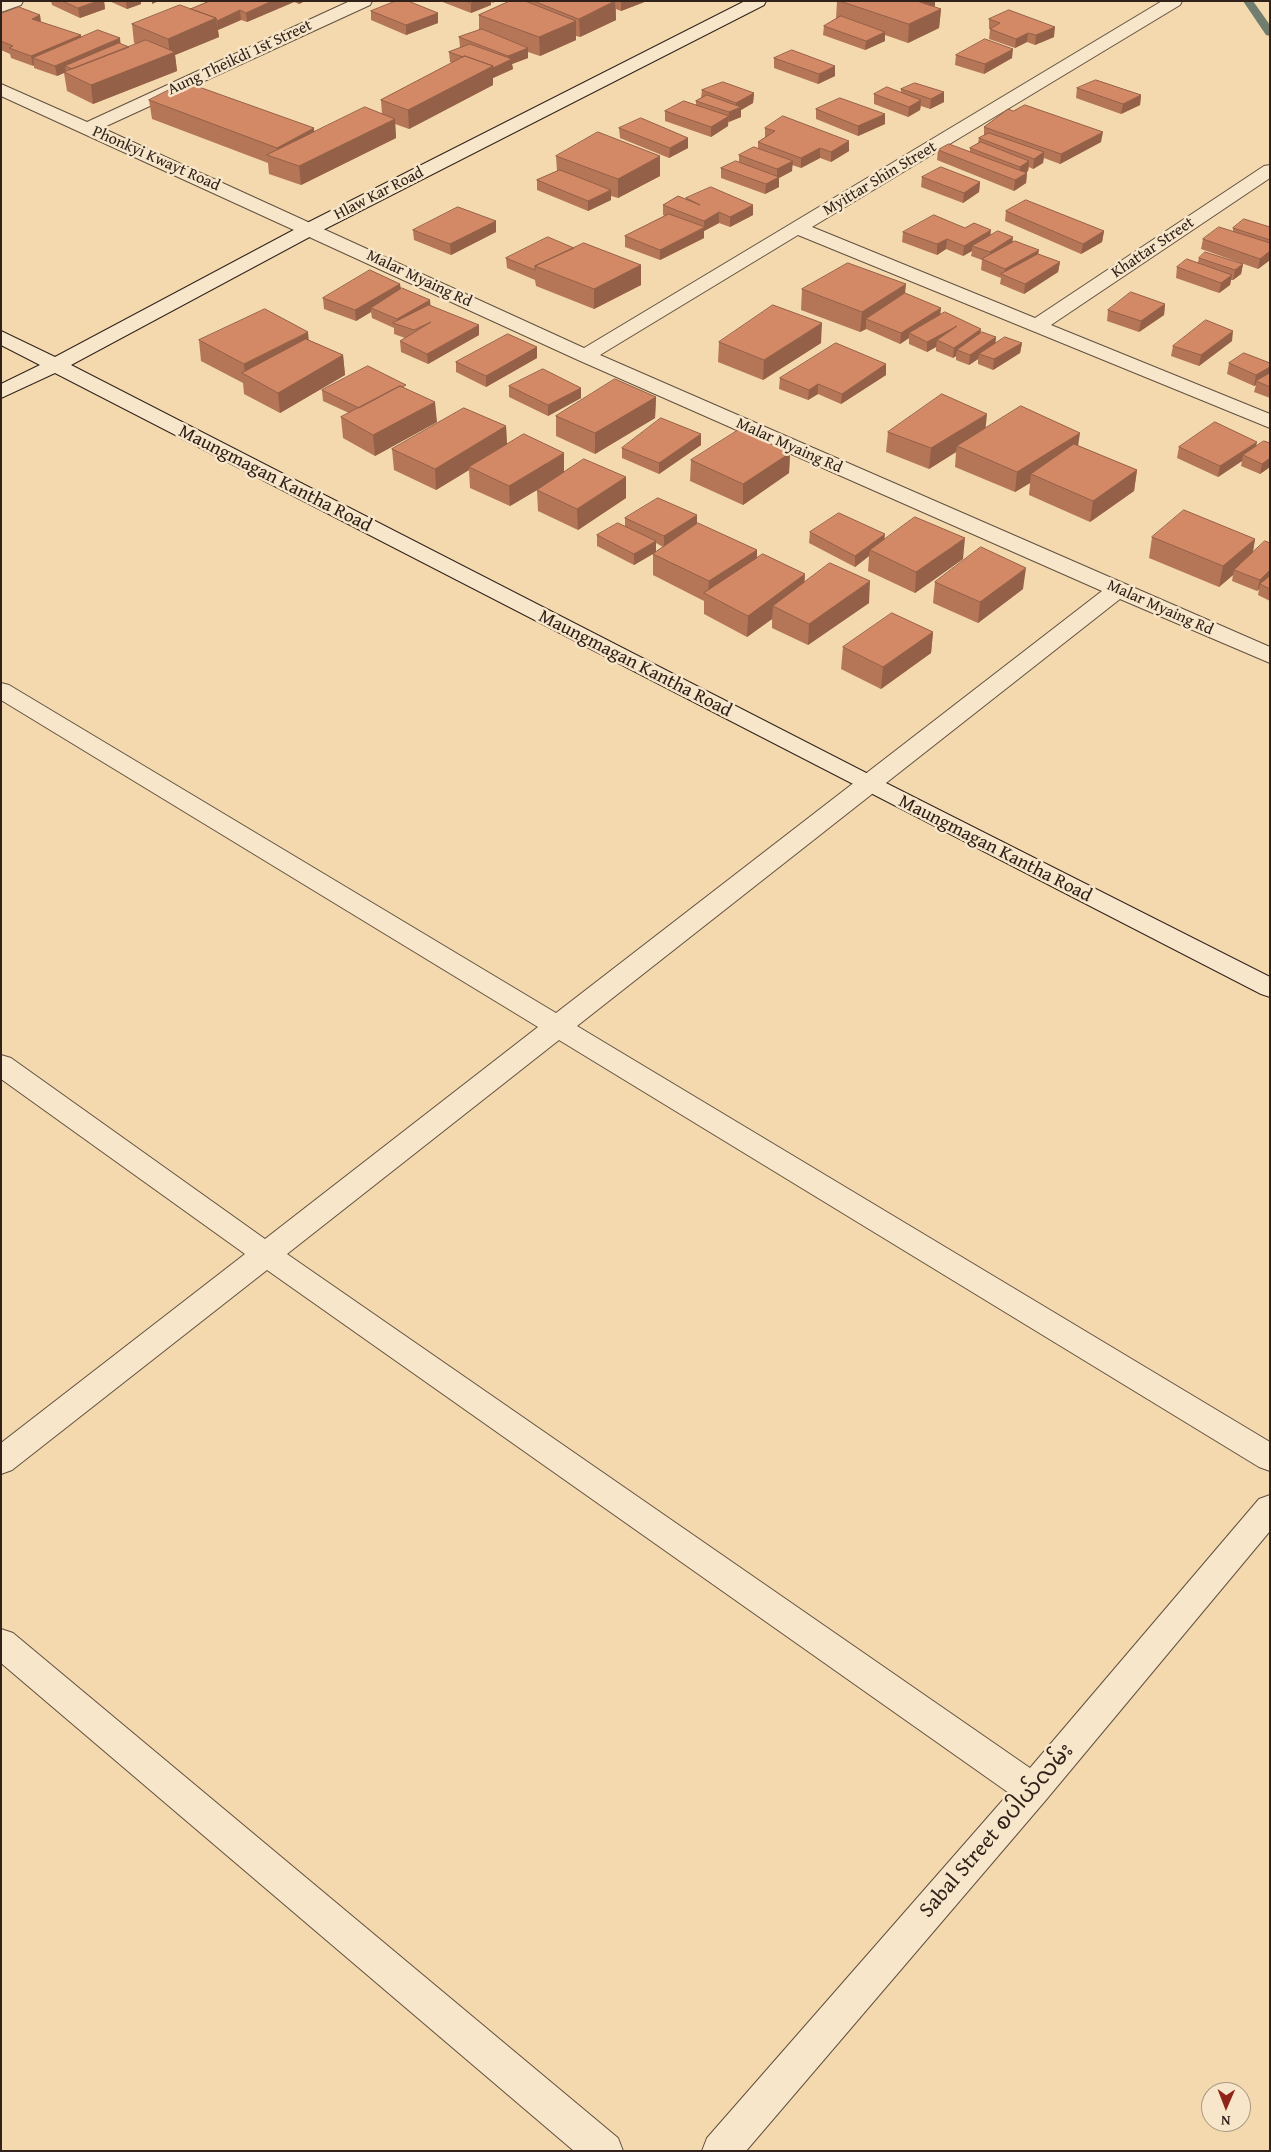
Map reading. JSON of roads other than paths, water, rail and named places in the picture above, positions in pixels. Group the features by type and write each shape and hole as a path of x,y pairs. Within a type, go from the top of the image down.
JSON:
{"street":[{"path":"1,7 15,1"},
{"name":"Aung Theikdi 1st Street","path":"88,128 364,1"},
{"name":"Hlaw Kar Road","path":"1,392 310,229 758,1"},
{"name":"Myittar Shin Street","path":"585,356 1174,1"},
{"name":"Phonkyi Kwayt Road","path":"1,89 310,229"},
{"name":"Khattar Street","path":"1037,326 1270,170"},
{"path":"797,228 1270,422"},
{"name":"Malar Myaing Rd","path":"310,229 585,356 1270,656"},
{"name":"Maungmagan Kantha Road","path":"1,338 1270,988"},
{"path":"1,1461 1117,590"},
{"path":"1,690 1270,1458"},
{"path":"1,1064 267,1255 1033,1790"},
{"name":"Sabal Street စပါယ်လမ်း","path":"721,2151 1033,1790 1270,1508"},
{"path":"1,1643 604,2151"}],"waterway":[{"path":"1248,1 1270,33"}]}
